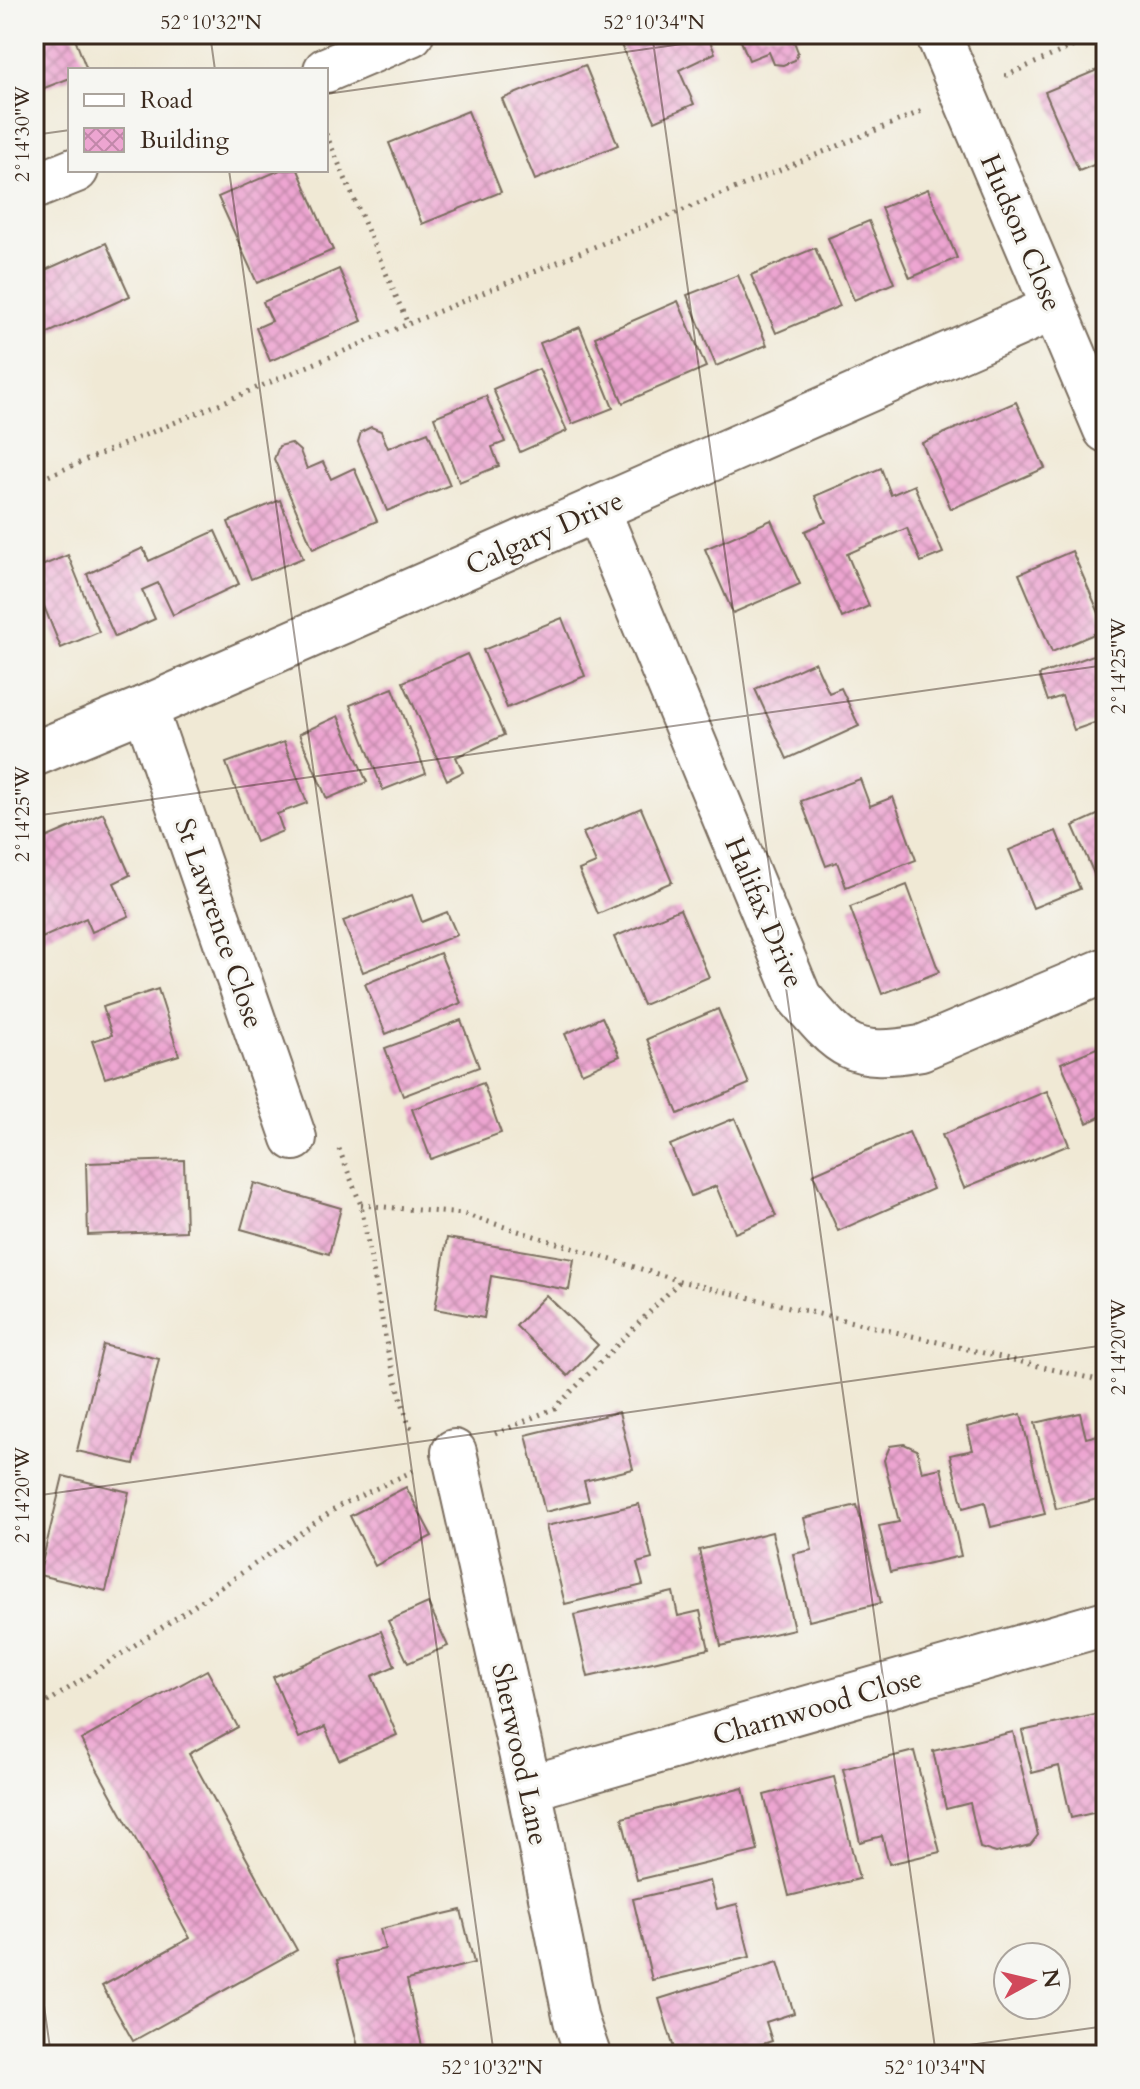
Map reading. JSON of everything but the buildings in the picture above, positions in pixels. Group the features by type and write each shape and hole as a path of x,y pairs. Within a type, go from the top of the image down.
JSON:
{"street":[{"path":"328,69 411,34"},
{"name":"Hudson Close","path":"938,34 1106,430"},
{"path":"34,187 71,172"},
{"name":"Calgary Drive","path":"34,754 1054,308"},
{"name":"Halifax Drive","path":"597,509 799,997 831,1035 862,1052 890,1053 921,1048 1106,970"},
{"name":"St Lawrence Close","path":"145,708 294,1138"},
{"name":"Sherwood Lane","path":"454,1452 529,1788 576,2020 588,2055"},
{"name":"Charnwood Close","path":"529,1788 1106,1623"}],"path":[{"path":"34,482 1101,34"},
{"path":"328,139 408,324"},
{"path":"294,1138 335,1140 361,1205 388,1352 409,1426 454,1452"},
{"path":"361,1205 463,1214 680,1281 1106,1382"},
{"path":"34,1711 341,1505 555,1408 680,1281"}]}
